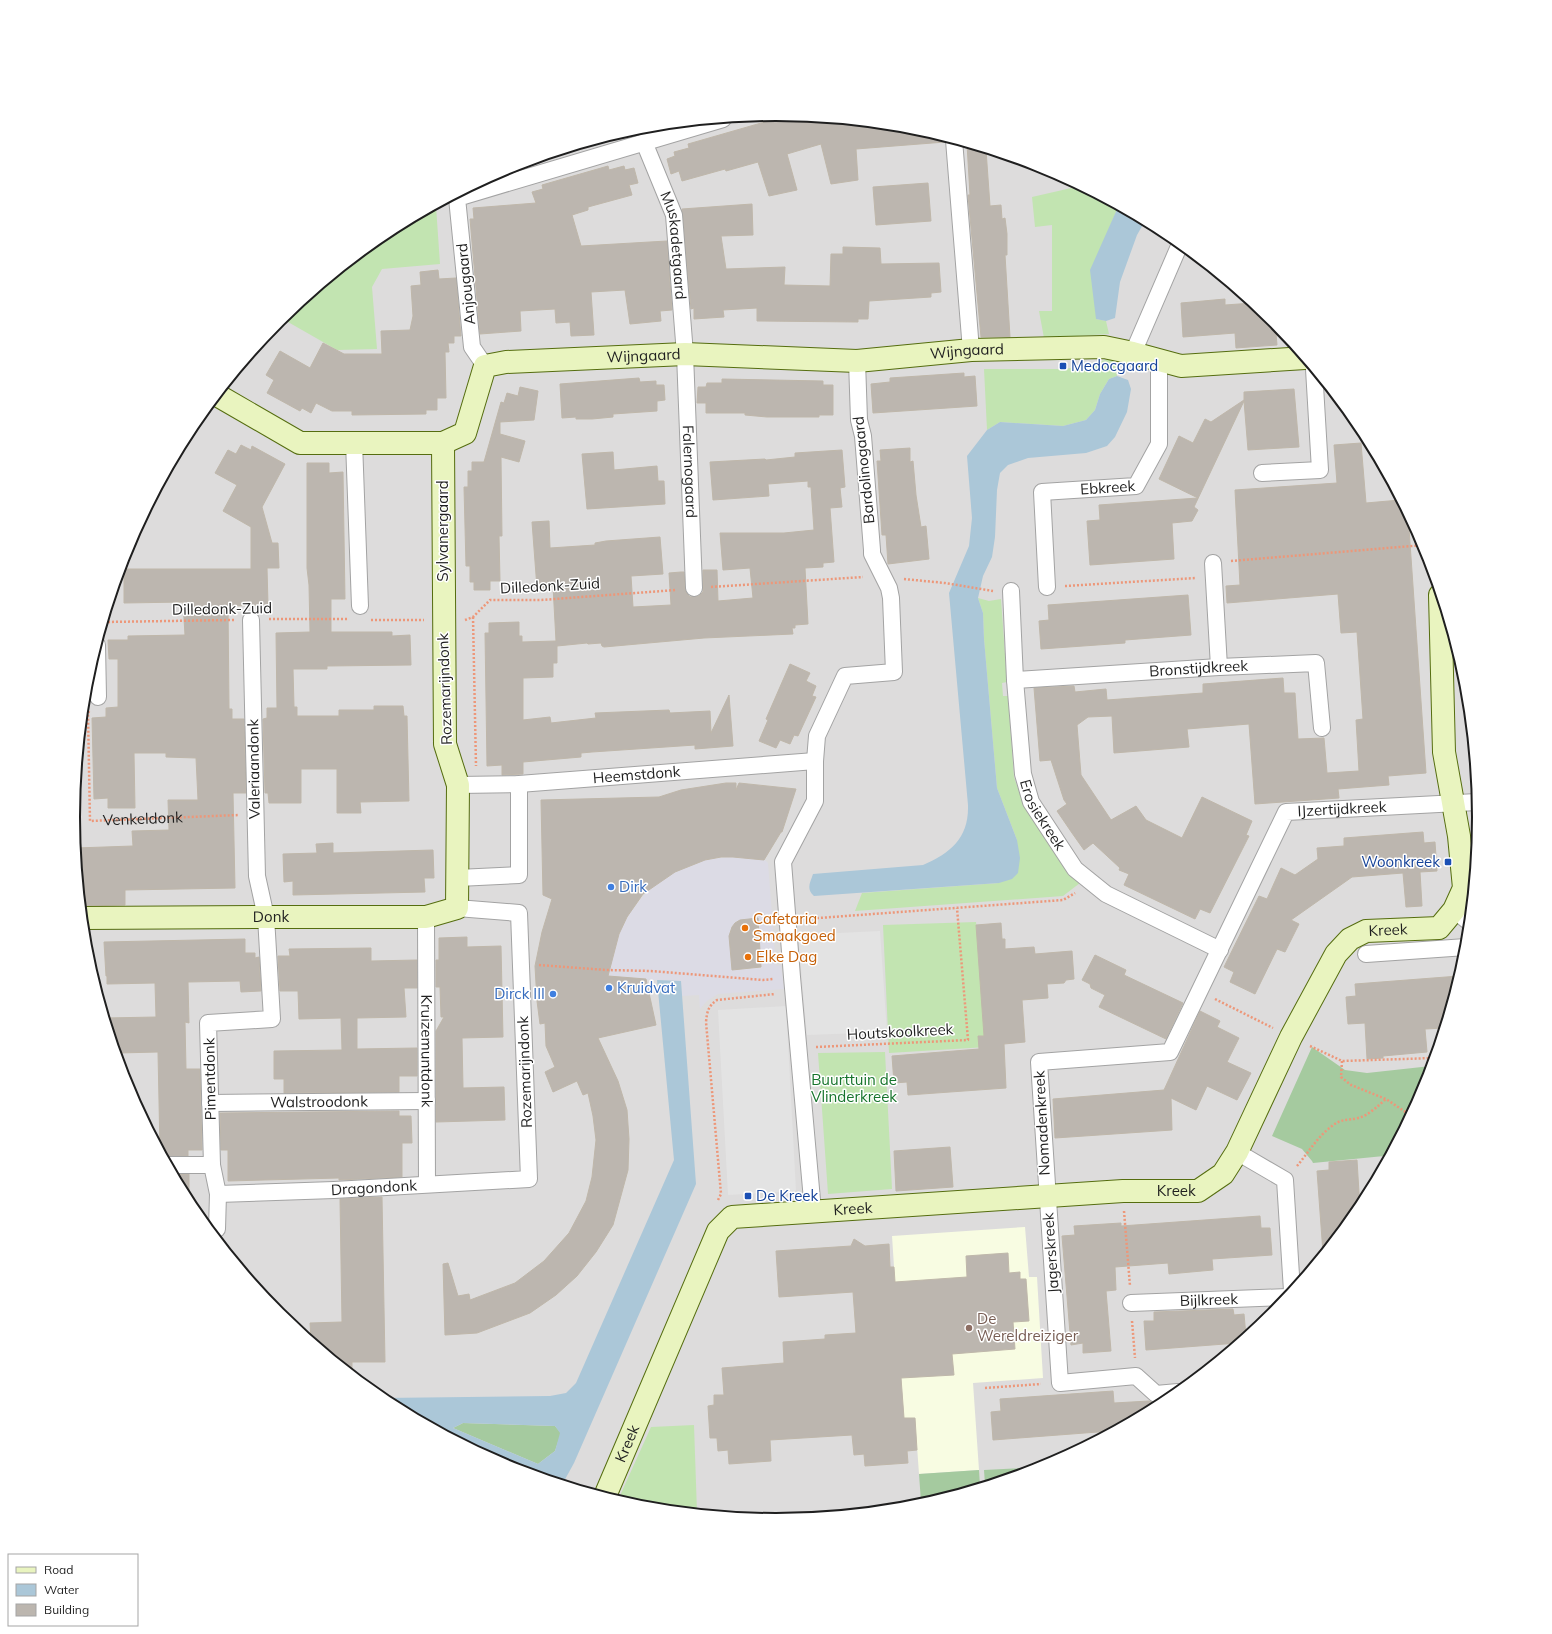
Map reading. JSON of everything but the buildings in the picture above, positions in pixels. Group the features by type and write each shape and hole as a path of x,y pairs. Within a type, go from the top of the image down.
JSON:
{"street":[{"path":"644,142 702,125"},
{"name":"Anjougaard","path":"460,197 644,142"},
{"name":"Muskadetgaard","path":"644,142 674,215 684,354"},
{"path":"954,145 971,350"},
{"name":"Anjougaard","path":"457,199 472,347 485,366"},
{"path":"1178,249 1133,353 1180,366 1299,358"},
{"name":"Wijngaard","path":"485,366 506,362 684,354 857,361 971,350 1104,347 1133,353"},
{"name":"Falernogaard","path":"684,354 694,588"},
{"name":"Ebkreek","path":"1047,587 1042,492 1136,486 1159,444 1159,359"},
{"name":"Bardolinogaard","path":"815,761 816,736 844,676 894,672 891,598 889,588 872,550 864,436 859,420 857,361"},
{"path":"221,397 300,443 443,443 465,433 485,366"},
{"path":"1262,473 1320,470 1314,377"},
{"path":"354,442 357,613"},
{"name":"Sylvanergaard","path":"443,443 443,619"},
{"path":"1213,563 1219,667"},
{"name":"Erosiekreek","path":"1004,591 1015,680 1023,774 1031,802 1075,869 1090,882 1106,894 1220,950"},
{"name":"Kreek","path":"606,1491 718,1231 732,1216 1123,1191 1198,1191 1223,1174 1237,1152 1291,1037 1336,954 1350,939 1366,931 1439,928 1461,916 1464,888 1463,864 1454,803 1444,752 1440,611"},
{"name":"Rozemarijndonk","path":"443,619 445,744 467,785 458,878 457,908 519,913 529,1180"},
{"name":"Valeriaandonk","path":"252,620 256,876 266,917"},
{"name":"Bronstijdkreek","path":"1015,680 1219,667 1316,663 1322,728"},
{"path":"97,664 98,697"},
{"path":"813,1211 793,993 783,862 815,801 815,761"},
{"name":"Heemstdonk","path":"467,785 519,784 815,761"},
{"path":"458,878 519,875 519,784"},
{"path":"1454,803 1472,802"},
{"name":"IJzertijdkreek","path":"1220,950 1286,812 1454,803"},
{"name":"Donk","path":"88,918 426,917 457,908"},
{"name":"Pimentdonk","path":"216,1229 218,1194 212,1164 208,1023 272,1020 266,917"},
{"name":"Kruizemuntdonk","path":"426,917 428,1184"},
{"path":"1366,954 1460,947"},
{"name":"Nomadenkreek","path":"1046,1196 1039,1062 1170,1052 1220,950"},
{"name":"Walstroodonk","path":"210,1104 427,1101"},
{"path":"1237,1152 1285,1180 1292,1284"},
{"path":"173,1165 212,1164"},
{"name":"Dragondonk","path":"218,1194 334,1190 529,1180"},
{"name":"Jagerskreek","path":"1046,1196 1060,1383"},
{"name":"Bijlkreek","path":"1131,1303 1279,1297"},
{"path":"1060,1383 1136,1376 1156,1394 1167,1393"}],"path":[{"name":"Dilledonk-Zuid","path":"473,617 490,600 541,600 694,588 859,577 884,577"},
{"path":"884,577 1004,591"},
{"name":"Dilledonk-Zuid","path":"108,622 341,618 357,613"},
{"path":"367,620 466,620 473,617 467,785"},
{"name":"Venkeldonk","path":"98,697 88,714 90,821 255,814"},
{"path":"788,921 1063,900 1090,882"},
{"name":"Houtskoolkreek","path":"798,1048 968,1040 957,908"},
{"path":"520,964 763,980 792,977"},
{"path":"715,1206 721,1194 706,1022 707,1011 711,1004 716,1000 793,993"},
{"path":"1342,1061 1342,1077 1351,1085 1386,1099 1406,1112"},
{"path":"1285,1180 1320,1136 1332,1126 1343,1119 1360,1118 1371,1112 1386,1099"},
{"path":"985,1388 1060,1383"}],"shaded area":[{"path":"730,122 822,122 912,134 956,145 1000,158 1042,174 1084,193 1124,214 1163,238 1200,265 1235,294 1268,325 1299,358 1328,393 1355,430 1379,469 1400,509 1419,551 1435,593 1459,681 1471,771 1471,863 1459,953 1448,997 1435,1041 1419,1083 1400,1125 1379,1165 1355,1204 1328,1241 1299,1276 1268,1309 1235,1340 1200,1369 1163,1396 1124,1420 1084,1441 1042,1460 1000,1476 912,1500 867,1507 822,1512 730,1512 640,1500 596,1489 552,1476 510,1460 468,1441 428,1420 389,1396 352,1369 317,1340 284,1309 253,1276 224,1241 197,1204 173,1165 152,1125 133,1083 117,1041 93,953 86,908 81,863 81,771 93,681 104,637 117,593 133,551 152,509 173,469 197,430 224,393 253,358 284,325 317,294 352,265 389,238 428,214 468,193 510,174 552,158 640,134 685,127"},
{"path":"728,857 761,859 768,863 776,966 781,965 784,989 718,994 707,1001 700,1009 699,995 682,996 681,981 605,978 615,943 629,914 644,895 674,872 704,860","holes":["758,918 761,967 732,970 730,938 732,927 740,920"]},
{"path":"880,931 887,1032 807,1035 798,935"},
{"path":"786,1006 796,1191 728,1195 718,1010"},
{"name":"De Wereldreiziger","path":"1025,1227 1029,1277 1037,1277 1043,1378 973,1383 979,1470 919,1474 915,1418 904,1418 892,1236"}],"green space":[{"path":"1072,188 1117,210 1108,231 1096,319 1106,321 1109,334 1044,338 1039,311 1052,311 1052,225 1035,227 1032,197"},
{"path":"436,210 440,264 382,269 372,287 377,349 337,350 287,322 317,294 352,265 389,238"},
{"path":"1114,358 1117,376 1109,379 1100,394 1095,410 1086,420 1063,426 1000,422 987,430 984,369 1066,369"},
{"path":"978,598 989,601 1001,599 1007,682 1002,683 1003,696 1008,696 1014,777 1023,803 1080,883 1063,896 855,911 862,893 999,883 1017,840 997,788 983,613"},
{"path":"976,922 987,1047 889,1053 883,925"},
{"path":"1312,1047 1345,1070 1367,1073 1425,1067 1400,1125 1384,1156 1313,1163 1302,1149 1272,1136"},
{"name":"Buurttuin de Vlinderkreek","path":"885,1052 892,1189 828,1194 818,1053"},
{"path":"463,1423 555,1426 561,1433 555,1451 538,1464 453,1428"},
{"path":"694,1425 697,1508 640,1500 620,1495 651,1427"},
{"path":"1021,1468 985,1481 984,1470"},
{"path":"979,1470 980,1482 921,1498 919,1474"}],"water":[{"path":"1117,210 1142,225 1137,235 1120,282 1115,318 1106,321 1096,319 1090,270"},
{"path":"1117,376 1128,380 1131,389 1127,412 1115,437 1107,446 1086,453 1028,458 1008,465 1000,473 997,490 995,537 992,557 983,576 978,598 983,613 997,788 1017,840 1020,858 1018,873 1012,879 999,883 814,896 809,888 813,874 923,865 950,849 962,835 968,817 968,805 949,593 969,546 972,518 967,456 987,430 1000,422 1063,426 1086,420 1095,410 1100,394 1109,379"},
{"path":"657,980 681,981 696,1184 574,1463 565,1480 510,1460 468,1441 428,1420 392,1398 550,1396 566,1393 576,1383 674,1160","holes":["463,1423 555,1426 560,1433 555,1451 538,1464 453,1428"]}],"place":[{"name":"Medocgaard","path":"1063,366"},
{"name":"Woonkreek","path":"1448,862"},
{"name":"Dirk","path":"611,887"},
{"name":"Cafetaria Smaakgoed","path":"745,928"},
{"name":"Elke Dag","path":"748,957"},
{"name":"Kruidvat","path":"609,988"},
{"name":"Dirck III","path":"553,994"},
{"name":"De Kreek","path":"748,1196"},
{"name":"De Wereldreiziger","path":"969,1328"}]}
